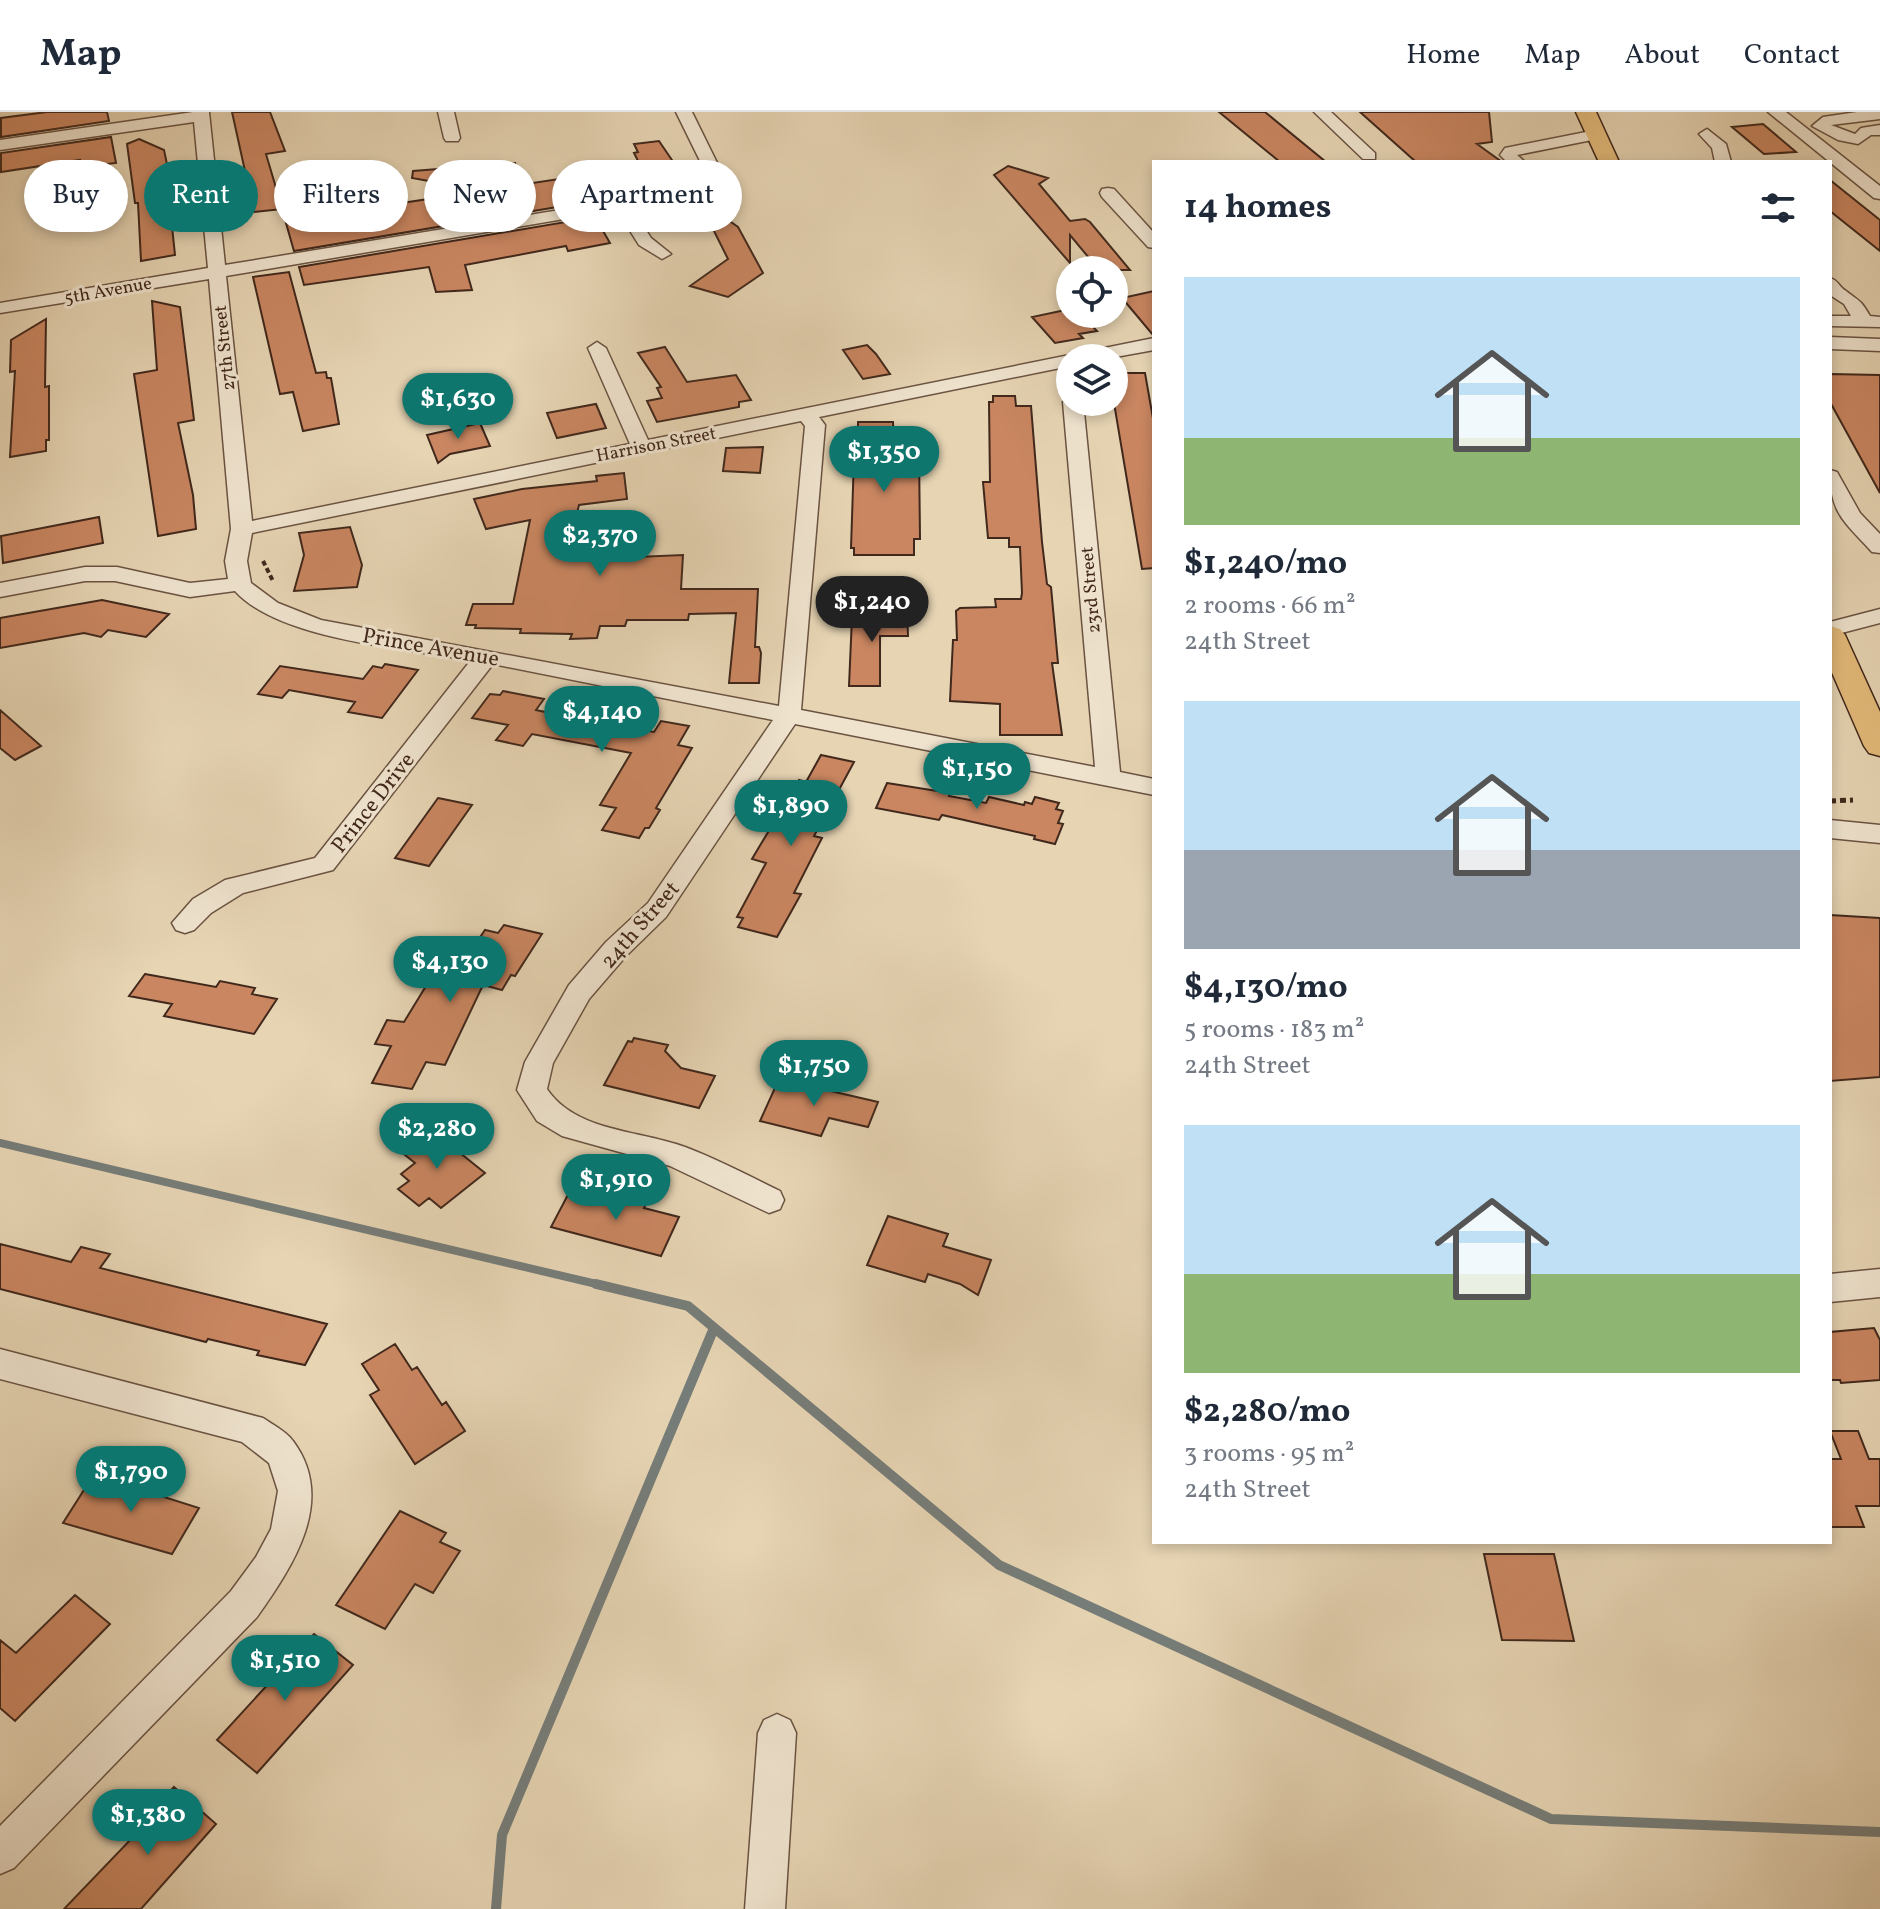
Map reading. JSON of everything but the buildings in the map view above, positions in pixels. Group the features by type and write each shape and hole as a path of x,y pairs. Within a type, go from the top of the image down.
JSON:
{"main road":[{"path":"1586,112 1607,160"},
{"path":"1832,636 1873,716 1880,746"}],"street":[{"path":"446,112 452,138"},
{"name":"5th Avenue","path":"684,112 708,160"},
{"path":"1322,112 1369,156"},
{"path":"1776,112 1880,194"},
{"path":"0,145 201,114"},
{"name":"27th Street","path":"201,114 242,529 236,561 240,584"},
{"path":"1880,114 1828,120 1820,126 1858,139 1867,131 1880,130"},
{"path":"1809,135 1830,134 1829,131"},
{"path":"1707,134 1720,147 1723,160"},
{"path":"1514,160 1508,155 1511,151 1596,135"},
{"path":"1829,160 1837,159"},
{"path":"1108,193 1152,241"},
{"name":"5th Avenue","path":"0,308 552,216"},
{"path":"639,232 645,241 662,254"},
{"path":"1834,289 1834,301 1855,322"},
{"path":"1832,343 1880,345"},
{"path":"1128,349 1152,344"},
{"path":"597,348 641,447"},
{"name":"Harrison Street","path":"242,529 806,414 1056,370"},
{"name":"24th Street","path":"769,1200 677,1156 572,1128 547,1113 532,1090 539,1062 579,992 616,949 657,910 788,716 793,696 815,425 806,414"},
{"name":"23rd Street","path":"1074,416 1108,779"},
{"path":"1832,480 1851,516 1880,547"},
{"path":"0,590 85,574 117,574 137,581 190,590 240,584"},
{"name":"Prince Avenue","path":"240,584 252,597 270,608 316,626 487,656 1152,787"},
{"path":"1832,631 1880,616"},
{"name":"Prince Drive","path":"185,923 203,903 230,886 261,878 292,876 324,864 487,656"},
{"path":"1832,829 1880,834"},
{"path":"1832,1288 1880,1283"},
{"path":"0,1364 251,1429 280,1451 296,1482 292,1525 272,1566 244,1604 0,1854"},
{"path":"765,1909 777,1733"}],"path":[{"path":"1832,801 1853,800"}],"waterway":[{"path":"0,1143 605,1286"},
{"path":"596,1284 688,1306 999,1565 1551,1819 1880,1832"},
{"path":"496,1909 502,1835 714,1328"}]}
